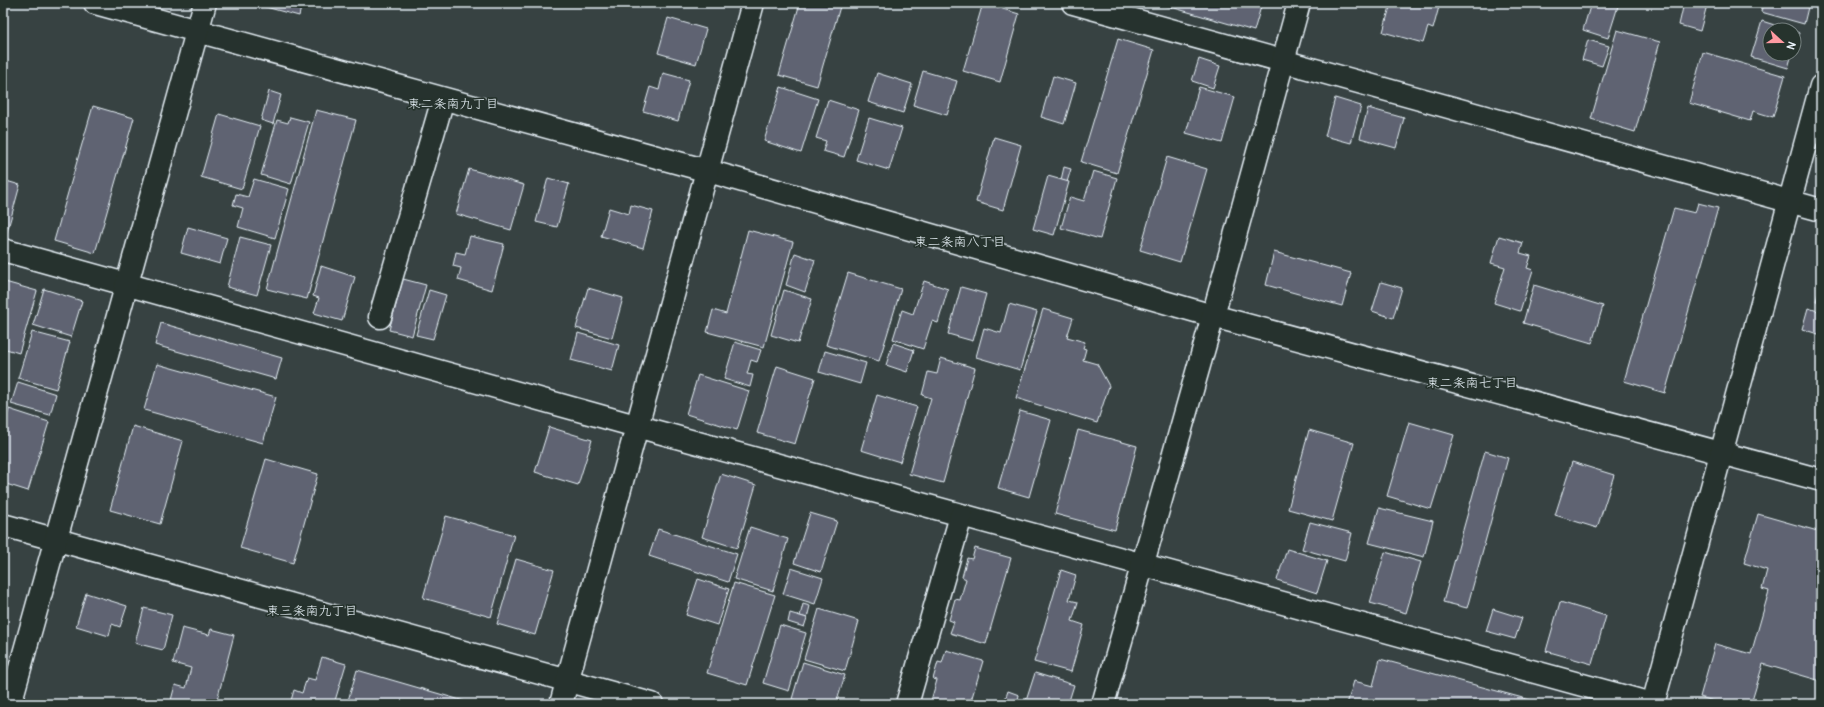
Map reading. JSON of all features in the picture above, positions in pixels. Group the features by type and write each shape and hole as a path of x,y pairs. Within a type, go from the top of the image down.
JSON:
{"street":[{"path":"95,3 708,172 1213,316 1722,451 1821,480"},
{"path":"10,704 205,3"},
{"path":"561,704 636,426 708,172 753,3"},
{"path":"1073,3 1821,210"},
{"path":"1103,704 1141,565 1213,316 1299,3"},
{"path":"3,250 961,516 1652,704 1821,86"},
{"path":"380,317 443,99"},
{"path":"907,704 961,516"},
{"path":"3,525 652,704"}],"building":[{"path":"251,3 302,3 299,16"},
{"path":"800,3 841,3 817,86 779,75"},
{"path":"983,3 1019,14 1000,82 963,71"},
{"path":"1157,3 1262,3 1254,31"},
{"path":"1391,3 1440,3 1433,29 1428,27 1423,43 1383,32"},
{"path":"1591,3 1619,3 1608,38 1583,30"},
{"path":"1684,3 1717,3 1716,7 1707,5 1700,31 1679,25"},
{"path":"1763,3 1809,3 1804,24 1802,22 1797,22 1761,12"},
{"path":"668,18 706,29 696,64 658,53"},
{"path":"1762,21 1765,22 1762,22 1762,60 1751,57"},
{"path":"1617,30 1660,42 1635,132 1591,119"},
{"path":"1118,39 1154,50 1117,173 1081,162"},
{"path":"1588,40 1609,46 1602,66 1582,60"},
{"path":"1703,52 1785,76 1773,117 1753,111 1750,121 1689,103"},
{"path":"1199,59 1220,66 1213,88 1192,81"},
{"path":"1768,62 1790,62 1788,68"},
{"path":"923,71 957,81 947,115 913,105"},
{"path":"663,73 689,80 678,121 643,111 650,87 659,90"},
{"path":"877,73 912,84 903,113 868,102"},
{"path":"1053,76 1076,83 1064,124 1041,117"},
{"path":"781,87 818,99 801,153 764,141"},
{"path":"1199,87 1235,97 1222,143 1186,133"},
{"path":"269,91 281,95 273,124 261,120"},
{"path":"1335,98 1361,106 1351,143 1325,136"},
{"path":"828,100 859,110 844,157 823,151 826,141 816,138"},
{"path":"93,106 134,118 95,253 54,241"},
{"path":"1368,108 1404,118 1396,148 1360,138"},
{"path":"316,110 356,120 307,299 267,289"},
{"path":"219,114 260,126 242,189 201,177"},
{"path":"290,117 309,122 291,184 261,175 277,120 288,123"},
{"path":"869,118 902,128 889,170 856,160"},
{"path":"994,137 1021,145 1003,210 976,202"},
{"path":"1167,157 1207,169 1180,262 1140,250"},
{"path":"1064,167 1071,169 1067,182 1061,180"},
{"path":"469,169 524,185 511,230 456,214"},
{"path":"1093,171 1117,178 1100,239 1061,228 1070,197 1084,201"},
{"path":"1048,176 1069,182 1054,235 1033,229"},
{"path":"548,178 569,184 557,227 536,222"},
{"path":"254,179 289,189 275,238 238,227 243,208 233,205 236,194 248,197"},
{"path":"3,180 20,185 7,232 3,231"},
{"path":"1698,203 1718,208 1665,393 1624,381 1674,208 1695,213"},
{"path":"631,205 653,211 643,248 601,236 609,208 629,214"},
{"path":"188,227 227,238 220,264 181,253"},
{"path":"748,230 793,242 764,347 707,332 713,310 726,314"},
{"path":"470,236 504,244 492,290 458,280 461,268 453,266 456,252 465,254"},
{"path":"1499,236 1523,243 1520,253 1531,256 1527,268 1533,270 1520,311 1494,303 1505,267 1491,263"},
{"path":"240,237 271,245 257,295 227,287"},
{"path":"1274,252 1351,273 1342,306 1266,285"},
{"path":"795,253 815,260 805,292 786,285"},
{"path":"321,266 355,277 342,321 314,313 319,298 313,296"},
{"path":"848,273 901,289 879,361 826,345"},
{"path":"403,279 426,285 412,336 389,330"},
{"path":"924,281 948,289 938,323 932,321 923,349 893,339 902,310 913,314"},
{"path":"5,282 37,291 19,353 3,348 3,288"},
{"path":"1381,282 1402,288 1393,318 1372,311"},
{"path":"1821,284 1821,302 1816,301"},
{"path":"1534,285 1603,306 1592,343 1523,323"},
{"path":"961,287 986,294 973,341 948,334"},
{"path":"588,288 623,298 612,338 576,328"},
{"path":"44,289 82,301 71,337 33,325"},
{"path":"429,290 446,295 433,339 416,335"},
{"path":"784,290 812,299 798,343 771,335"},
{"path":"1009,304 1037,312 1020,370 976,357 984,328 1001,333"},
{"path":"1808,308 1821,312 1821,335 1802,329"},
{"path":"1043,309 1073,318 1067,337 1085,342 1083,348 1086,349 1083,360 1097,364 1109,386 1097,423 1016,398"},
{"path":"161,323 282,358 276,379 155,345"},
{"path":"32,332 70,342 56,389 18,378"},
{"path":"578,333 619,345 612,371 571,360"},
{"path":"735,342 761,350 757,362 751,360 747,374 753,375 750,387 724,379"},
{"path":"893,343 914,350 907,372 886,365"},
{"path":"825,351 866,363 860,384 819,372"},
{"path":"941,358 975,368 943,483 909,474 931,398 922,395 928,372 937,374"},
{"path":"157,364 276,397 263,443 144,410"},
{"path":"777,366 815,378 795,444 757,433"},
{"path":"698,375 749,391 737,430 686,414"},
{"path":"18,382 56,394 50,415 11,404"},
{"path":"877,395 917,407 900,462 861,450"},
{"path":"9,409 49,422 28,491 3,483 3,430"},
{"path":"1020,411 1051,420 1029,497 998,488"},
{"path":"1409,422 1454,435 1431,509 1387,496"},
{"path":"133,426 183,441 160,524 110,510"},
{"path":"549,427 592,440 578,485 535,472"},
{"path":"1078,430 1137,446 1115,530 1055,514"},
{"path":"1309,430 1354,443 1332,521 1288,509"},
{"path":"1485,451 1508,458 1467,608 1443,602"},
{"path":"266,459 318,474 293,563 240,548"},
{"path":"1572,462 1614,475 1597,528 1555,515"},
{"path":"721,474 756,485 737,548 702,537"},
{"path":"1379,508 1433,521 1424,557 1369,543"},
{"path":"810,513 837,521 821,572 794,563"},
{"path":"1758,514 1821,532 1821,681 1763,664 1751,704 1724,704 1700,697 1715,644 1751,654 1769,591 1762,589 1767,570 1744,563"},
{"path":"446,516 514,535 491,617 423,598"},
{"path":"1310,522 1352,533 1345,561 1302,549"},
{"path":"750,527 788,539 773,591 734,579"},
{"path":"658,529 737,554 728,582 649,556"},
{"path":"975,548 1011,558 986,644 950,633 954,622 949,620 955,599 960,600 966,579 962,577 967,558 972,559"},
{"path":"1287,549 1327,561 1317,593 1277,580"},
{"path":"1385,552 1421,562 1406,613 1370,603"},
{"path":"516,559 554,570 535,635 497,624"},
{"path":"791,568 823,578 815,604 783,594"},
{"path":"1061,570 1076,575 1069,600 1078,602 1072,621 1084,625 1071,672 1034,662"},
{"path":"698,579 729,589 717,625 686,615"},
{"path":"734,583 775,595 747,685 707,673"},
{"path":"86,593 127,606 120,627 112,624 109,636 76,626"},
{"path":"1560,602 1606,616 1592,664 1546,651"},
{"path":"803,604 810,606 807,618 800,616"},
{"path":"144,608 172,615 163,650 135,643"},
{"path":"819,609 859,621 845,671 804,659"},
{"path":"1493,609 1522,618 1515,639 1486,631"},
{"path":"790,613 807,618 804,627 788,622"},
{"path":"780,625 806,633 789,691 763,683"},
{"path":"182,628 209,635 211,629 234,635 216,704 170,704 175,685 186,688 191,668 173,663"},
{"path":"946,650 983,661 970,704 930,704 937,680 933,679 938,662 942,663"},
{"path":"322,657 346,664 334,704 290,704 294,690 302,693 307,678 315,680"},
{"path":"1380,659 1530,700 1529,704 1347,704 1354,681 1373,686"},
{"path":"803,662 845,675 836,704 807,704 792,699"},
{"path":"357,670 464,701 463,704 347,704"},
{"path":"1035,673 1074,685 1068,704 1025,704"},
{"path":"1008,691 1019,695 1017,704 987,704 988,699 1004,703"}],"district":[{"name":"東二条南九丁目","path":"453,104"},
{"name":"東二条南八丁目","path":"960,242"},
{"name":"東二条南七丁目","path":"1472,383"},
{"name":"東三条南九丁目","path":"312,611"}]}
